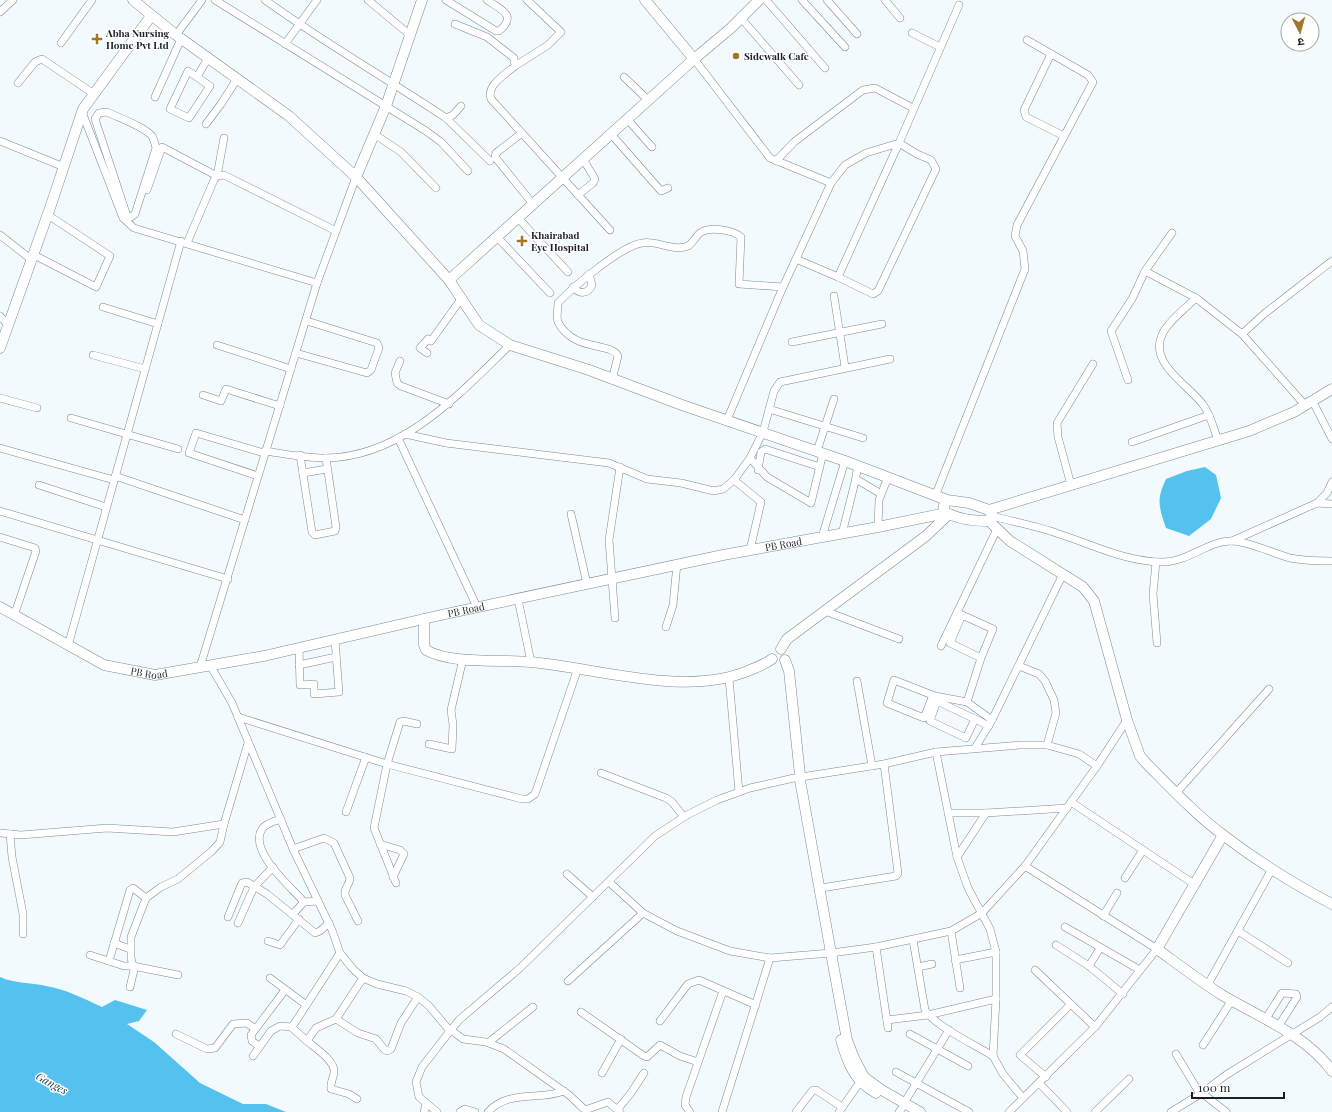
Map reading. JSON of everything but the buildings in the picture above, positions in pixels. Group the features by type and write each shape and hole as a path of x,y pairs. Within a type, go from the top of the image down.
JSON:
{"street":[{"path":"0,12 13,0"},
{"path":"61,43 92,0"},
{"path":"133,0 179,37 289,116 356,177 449,280 479,325 510,345 590,370 612,380 845,460 936,494 947,500 970,504 990,516 998,529 1010,541 1083,587 1094,602 1127,720 1140,756 1176,793 1223,835 1272,869 1332,904"},
{"path":"155,97 179,37 202,0"},
{"path":"215,0 386,106 441,142 468,171"},
{"path":"265,0 299,24 394,83 446,118 490,161"},
{"path":"285,44 317,0"},
{"path":"368,0 410,35"},
{"path":"446,0 496,31 499,31 507,24 507,14 487,0"},
{"path":"527,0 561,32 548,45 515,66 490,88 489,94 491,99 610,230"},
{"path":"645,0 694,59 770,158 831,183"},
{"path":"449,280 648,100 731,28 740,17 759,0"},
{"path":"766,0 825,68"},
{"path":"802,0 845,47"},
{"path":"827,0 857,34"},
{"path":"885,0 900,18"},
{"path":"420,1 386,106 356,177 317,284 245,520 205,666 230,700 293,849 329,923 340,953 353,969 364,978 377,984 406,990 418,997 429,1006 450,1030 463,1039 489,1042 504,1049 564,1091 586,1111 608,1102 619,1111 644,1073"},
{"path":"838,277 899,143 959,5"},
{"path":"0,348 48,215 82,112 151,16"},
{"path":"740,17 799,85"},
{"path":"455,24 487,37 500,46 514,58 515,66"},
{"path":"912,33 940,47"},
{"path":"936,494 1025,269 1023,251 1015,236 1017,225 1093,82 1088,75 1027,40"},
{"path":"1051,54 1024,110 1024,113 1026,116 1064,136"},
{"path":"197,77 208,58"},
{"path":"18,83 35,62 42,59 94,94"},
{"path":"188,71 197,77 210,86 189,118 170,109 188,71"},
{"path":"624,77 648,100"},
{"path":"206,124 237,79"},
{"path":"776,161 794,142 863,90 875,88 913,108"},
{"path":"446,118 453,115 461,106"},
{"path":"82,112 108,169 127,216 131,217 135,214 156,148 153,137 147,132 107,112 99,113 95,119 108,169 123,218 134,228 184,242 317,284"},
{"path":"627,119 652,147"},
{"path":"522,133 496,153 495,157 533,204"},
{"path":"374,134 401,152 436,188"},
{"path":"611,134 661,191 668,188"},
{"path":"68,646 158,324 184,242 217,176 224,138"},
{"path":"0,141 64,168"},
{"path":"727,420 784,286 796,259 831,183 845,165 866,153 899,143 917,154 931,160 936,169 878,291 873,294 870,293 796,259"},
{"path":"134,228 162,147 217,176 224,175 336,231"},
{"path":"578,195 593,183 595,179 583,159"},
{"path":"0,235 33,258 96,287 110,256 48,215"},
{"path":"518,218 568,272"},
{"path":"612,380 618,356 617,353 613,349 588,345 571,338 558,321 558,303 573,287 589,274 629,248 641,243 653,242 677,248 688,246 699,233 704,230 736,233 741,237 739,284 784,286"},
{"path":"1128,380 1111,331 1132,299 1145,271 1172,233"},
{"path":"497,237 550,293"},
{"path":"1242,334 1264,314 1332,261"},
{"path":"1145,271 1196,298 1242,334 1309,402 1332,438"},
{"path":"573,287 576,291 583,293 587,292 592,285 589,274"},
{"path":"834,296 845,368"},
{"path":"1196,298 1165,330 1161,339 1161,352 1165,363 1173,375 1204,405 1218,440"},
{"path":"427,352 420,348 428,339 431,341 461,299"},
{"path":"103,307 158,324"},
{"path":"0,316 8,325"},
{"path":"296,353 367,373 371,370 379,348 377,343 306,322"},
{"path":"792,342 882,324"},
{"path":"217,345 291,369"},
{"path":"258,476 189,453 196,433 265,452 326,458 365,452 405,434 449,404 510,345"},
{"path":"93,355 145,369"},
{"path":"405,434 446,443 609,463 647,479 681,483 714,490 723,489 734,480 750,458 763,432 774,392 780,382 890,359"},
{"path":"400,361 395,373 397,383 401,386 449,404"},
{"path":"1072,486 1058,437 1057,423 1092,364"},
{"path":"203,395 222,401 226,389 280,406"},
{"path":"990,516 1072,486 1249,431 1294,412 1332,389"},
{"path":"0,398 37,408"},
{"path":"750,458 758,470 767,478 811,503 820,467 820,452 825,427 834,400"},
{"path":"769,409 863,438"},
{"path":"1132,442 1209,415"},
{"path":"71,418 178,449"},
{"path":"398,438 477,608"},
{"path":"0,448 115,478 245,520"},
{"path":"758,470 761,452 765,449 820,467"},
{"path":"300,455 312,532 315,535 336,530 326,458"},
{"path":"822,537 845,460"},
{"path":"842,534 856,479 858,465"},
{"path":"615,618 609,540 620,467"},
{"path":"302,473 327,469"},
{"path":"878,528 877,513 881,494 888,476"},
{"path":"856,479 881,494"},
{"path":"734,480 761,502 750,550"},
{"path":"1317,504 1327,493 1332,482"},
{"path":"39,485 106,508"},
{"path":"947,500 943,509 947,514 990,516 1054,532 1125,558 1156,562 1186,558 1217,544 1232,541 1317,504 1332,504"},
{"path":"0,511 228,579"},
{"path":"571,514 587,584"},
{"path":"920,1112 903,1109 864,1086 860,1082 849,1055 847,1040 827,953 798,778 789,671 771,654 774,650 781,649 787,639 926,536 947,514"},
{"name":"PB Road","path":"0,607 104,665 155,675 298,648 677,564 878,528 947,514"},
{"path":"941,646 998,529"},
{"path":"0,537 27,545 34,548 36,551 14,616"},
{"path":"1232,541 1264,549 1289,558 1309,562 1332,561"},
{"path":"1156,562 1153,594 1157,643"},
{"path":"666,627 673,605 677,564"},
{"path":"975,748 990,723 1019,666 1063,574"},
{"path":"518,599 530,662"},
{"path":"825,611 899,639"},
{"path":"967,702 981,658 993,629 962,615 950,643 981,658"},
{"path":"424,619 424,645 426,650 438,655 463,659 530,662 653,680 705,680 729,678 766,664 779,661"},
{"path":"298,648 300,685 314,684 314,694 340,692 335,640"},
{"path":"299,665 336,657"},
{"path":"429,744 452,749 453,725 451,710 463,659"},
{"path":"1019,666 1039,674 1045,681 1054,700 1056,713 1047,744"},
{"path":"238,717 387,764 522,800 528,799 535,794 578,668"},
{"path":"729,678 739,792"},
{"path":"933,696 924,718 887,704 894,680 933,696 967,702 990,723"},
{"path":"858,681 872,766"},
{"path":"1176,793 1269,689"},
{"path":"975,719 966,738 930,722 938,702 975,719 990,723"},
{"path":"609,882 643,913 677,932 730,951 770,958 827,953 876,946 913,940 952,931 982,913 1025,866 1097,766 1127,720"},
{"path":"380,844 403,852 395,880 380,844 374,828 374,824 387,764 400,722 403,721 417,724"},
{"path":"130,987 134,970 130,949 133,931 146,898 161,887 178,879 212,851 220,842 248,743"},
{"path":"437,1112 419,1097 417,1091 417,1078 422,1067 450,1030 459,1020 520,968 655,836 684,817 717,800 739,792 798,778 884,764 936,752 1047,744 1079,754 1097,766"},
{"path":"936,752 957,857 968,888 990,929 996,952 996,999 992,1056"},
{"path":"346,812 366,757"},
{"path":"821,888 896,876 898,874 884,764"},
{"path":"602,773 666,798 672,802 684,817"},
{"path":"798,778 821,888 827,953"},
{"path":"948,813 986,813 1069,805 1143,850 1194,884"},
{"path":"957,857 986,813"},
{"path":"281,818 266,825 260,835 261,852 304,902"},
{"path":"0,833 71,832 107,828 173,832 224,824"},
{"path":"10,834 12,857 23,914 24,934"},
{"path":"1009,1112 1095,1027 1157,950 1223,835"},
{"path":"293,849 324,838 334,843 350,878 344,891 358,921"},
{"path":"1126,878 1143,850"},
{"path":"1025,866 1157,950 1207,986 1291,1034 1322,1057 1332,1071"},
{"path":"238,923 254,887 273,867"},
{"path":"1207,986 1272,869"},
{"path":"566,874 593,897"},
{"path":"228,917 242,883 247,882 293,914 315,933 320,931 329,923"},
{"path":"109,961 130,890 133,888 139,891 146,898"},
{"path":"1102,916 1117,893"},
{"path":"293,914 304,902 318,901"},
{"path":"568,981 643,913"},
{"path":"268,940 280,945 299,919"},
{"path":"1066,927 1140,970"},
{"path":"952,931 960,988"},
{"path":"1238,931 1288,964"},
{"path":"913,940 924,1010 932,1020 992,1056 1003,1074 1023,1098"},
{"path":"114,943 130,949"},
{"path":"1056,945 1089,966 1123,994"},
{"path":"876,946 888,1028"},
{"path":"1089,966 1100,948"},
{"path":"955,960 996,952"},
{"path":"291,1027 340,953"},
{"path":"90,955 124,966 133,966 178,975"},
{"path":"722,1112 770,958"},
{"path":"918,967 932,964"},
{"path":"1035,970 1095,1027"},
{"path":"270,978 305,1004"},
{"path":"307,1041 316,1028 336,1019 364,978"},
{"path":"660,1021 688,984 699,980 756,1005"},
{"path":"259,1046 253,1043 251,1039 256,1029 285,990"},
{"path":"688,1112 685,1105 686,1097 723,991"},
{"path":"1265,1020 1282,993 1296,994 1297,997 1278,1027"},
{"path":"336,1019 358,1033 376,1039 384,1050 387,1051 391,1049 401,1022 418,997"},
{"path":"887,1020 928,1015 996,999"},
{"path":"1203,1046 1232,1000"},
{"path":"1046,1077 1020,1055 1071,1004"},
{"path":"489,1042 533,1007"},
{"path":"1171,1112 1201,1094 1226,1075 1291,1034 1320,1018 1332,1008"},
{"path":"581,1012 647,1057 660,1046 680,1056 698,1062"},
{"path":"176,1034 212,1050 233,1024 247,1023 256,1029"},
{"path":"252,1056 276,1027 291,1027 332,1065 334,1072 331,1082 331,1089 349,1094 357,1099"},
{"path":"903,1109 949,1030"},
{"path":"910,1034 968,1066"},
{"path":"602,1072 621,1039"},
{"path":"1176,1054 1201,1094 1226,1112"},
{"path":"849,1055 864,1077 903,1109"},
{"path":"896,1072 969,1112"},
{"path":"1095,1112 1129,1079"},
{"path":"796,1112 813,1090 816,1090 841,1110 860,1082"},
{"path":"1040,1083 1067,1112"},
{"path":"488,1112 495,1104 509,1098 550,1095 564,1091"},
{"path":"424,1112 426,1104"},
{"path":"460,1112 466,1109 475,1112"}],"water":[{"path":"1205,467 1216,475 1221,498 1211,519 1189,536 1166,528 1160,509 1160,498 1166,479 1187,471"},
{"name":"Ganges","path":"0,977 11,981 60,989 102,1007 115,1000 147,1010 139,1021 127,1024 154,1042 200,1083 243,1104 266,1104 286,1112 0,1112"}],"place":[{"name":"Abha Nursing Home Pvt Ltd","path":"97,39"},
{"name":"Sidewalk Cafe","path":"736,56"},
{"name":"Khairabad Eye Hospital","path":"522,241"}]}
